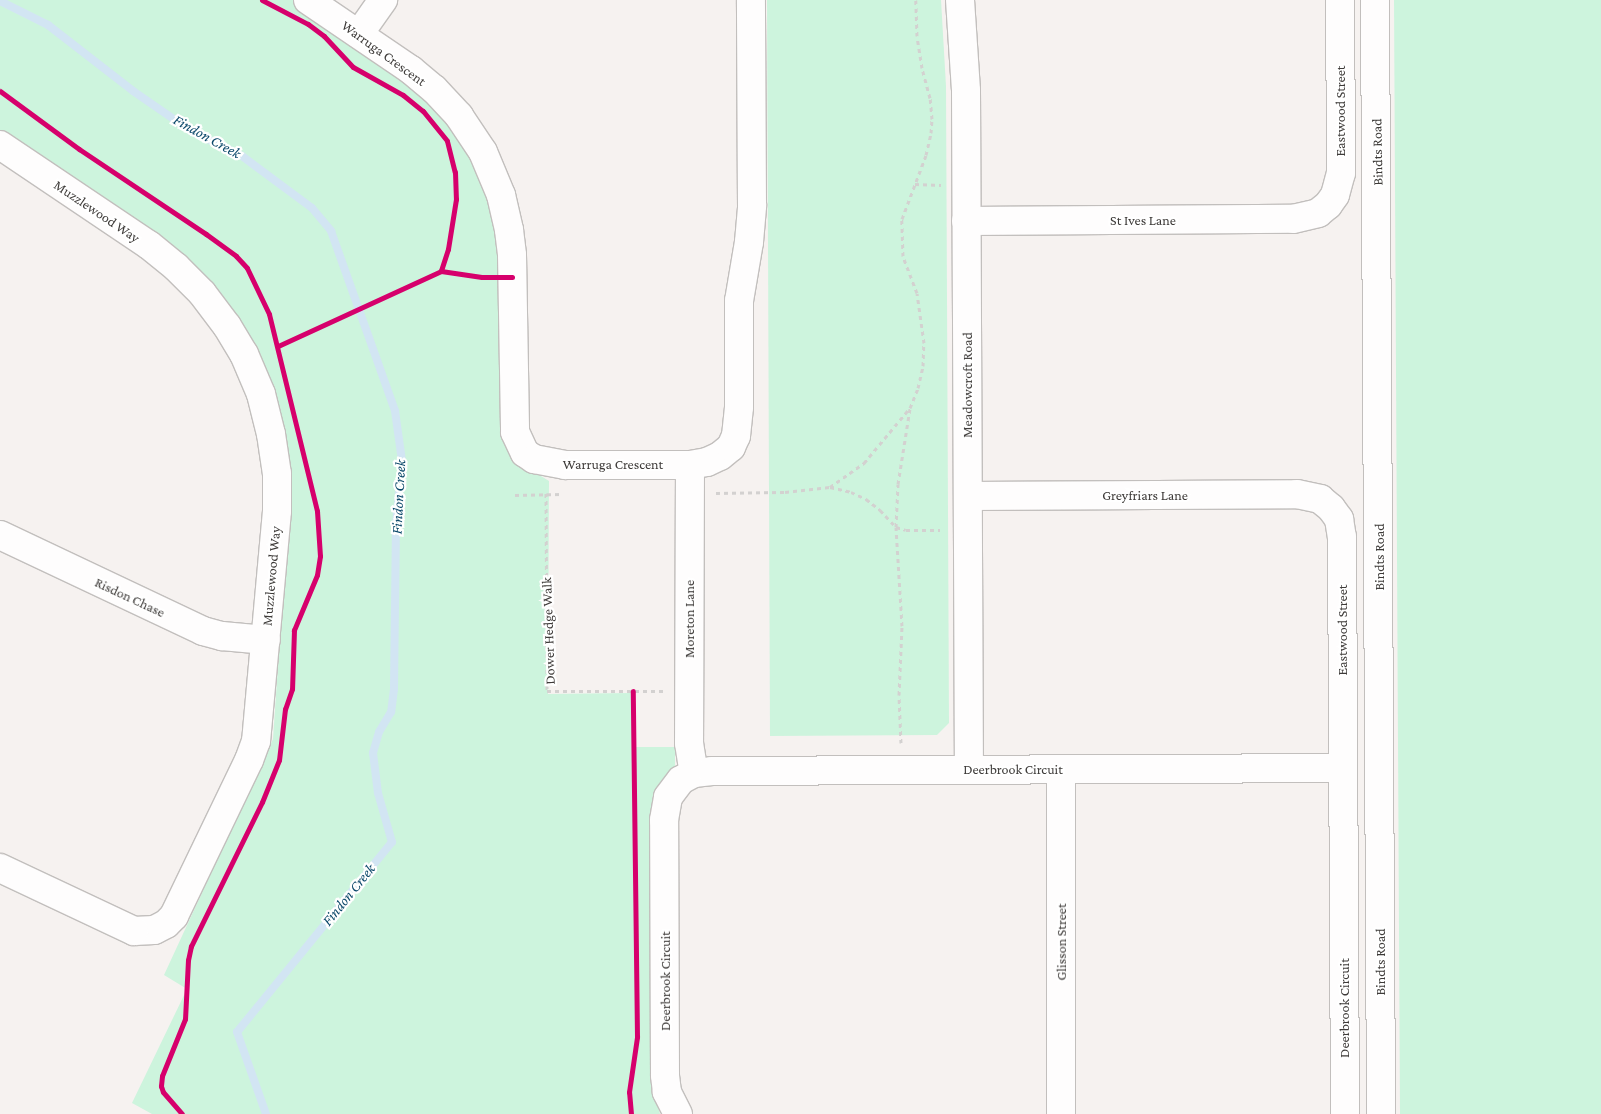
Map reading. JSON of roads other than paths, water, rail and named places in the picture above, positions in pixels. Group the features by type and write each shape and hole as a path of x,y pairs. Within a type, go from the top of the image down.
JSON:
{"street":[{"name":"Warruga Crescent","path":"308,0 411,70 434,89 459,116 483,152 501,195 509,230 512,255 515,432 525,453 545,463 565,465 690,465 707,462 720,456 731,447 738,426 739,301 749,242 752,205 751,0"},
{"path":"359,34 383,0"},
{"name":"Meadowcroft Road","path":"960,0 966,91 969,770"},
{"name":"Eastwood Street","path":"1318,213 1328,205 1335,195 1341,173 1340,0"},
{"name":"Bindts Road","path":"1375,0 1381,1114"},
{"name":"Muzzlewood Way","path":"0,145 149,246 176,267 217,313 244,354 260,394 271,434 277,474 277,511 258,728 249,760 180,908 166,924 154,930 134,931 0,868"},
{"name":"St Ives Lane","path":"966,221 1293,219 1318,213"},
{"name":"Moreton Lane","path":"690,465 689,752 694,773"},
{"name":"Greyfriars Lane","path":"968,496 1291,494 1311,495 1320,499"},
{"name":"Eastwood Street","path":"1320,499 1331,508 1339,519 1342,537 1343,768"},
{"name":"Risdon Chase","path":"0,535 203,631 222,636 266,640"},
{"name":"Deerbrook Circuit","path":"678,1114 667,1092 665,1075 664,820 665,806 672,789 681,780 694,773 712,771 1343,768 1345,1114"},
{"name":"Glisson Street","path":"1061,769 1061,1114"}],"waterway":[{"name":"Findon Creek","path":"0,1 48,25 133,91 191,131 242,156 312,208 331,231 395,411 402,461 396,524 394,689 391,712 379,732 373,753 378,793 392,842 237,1032 266,1114"}]}
